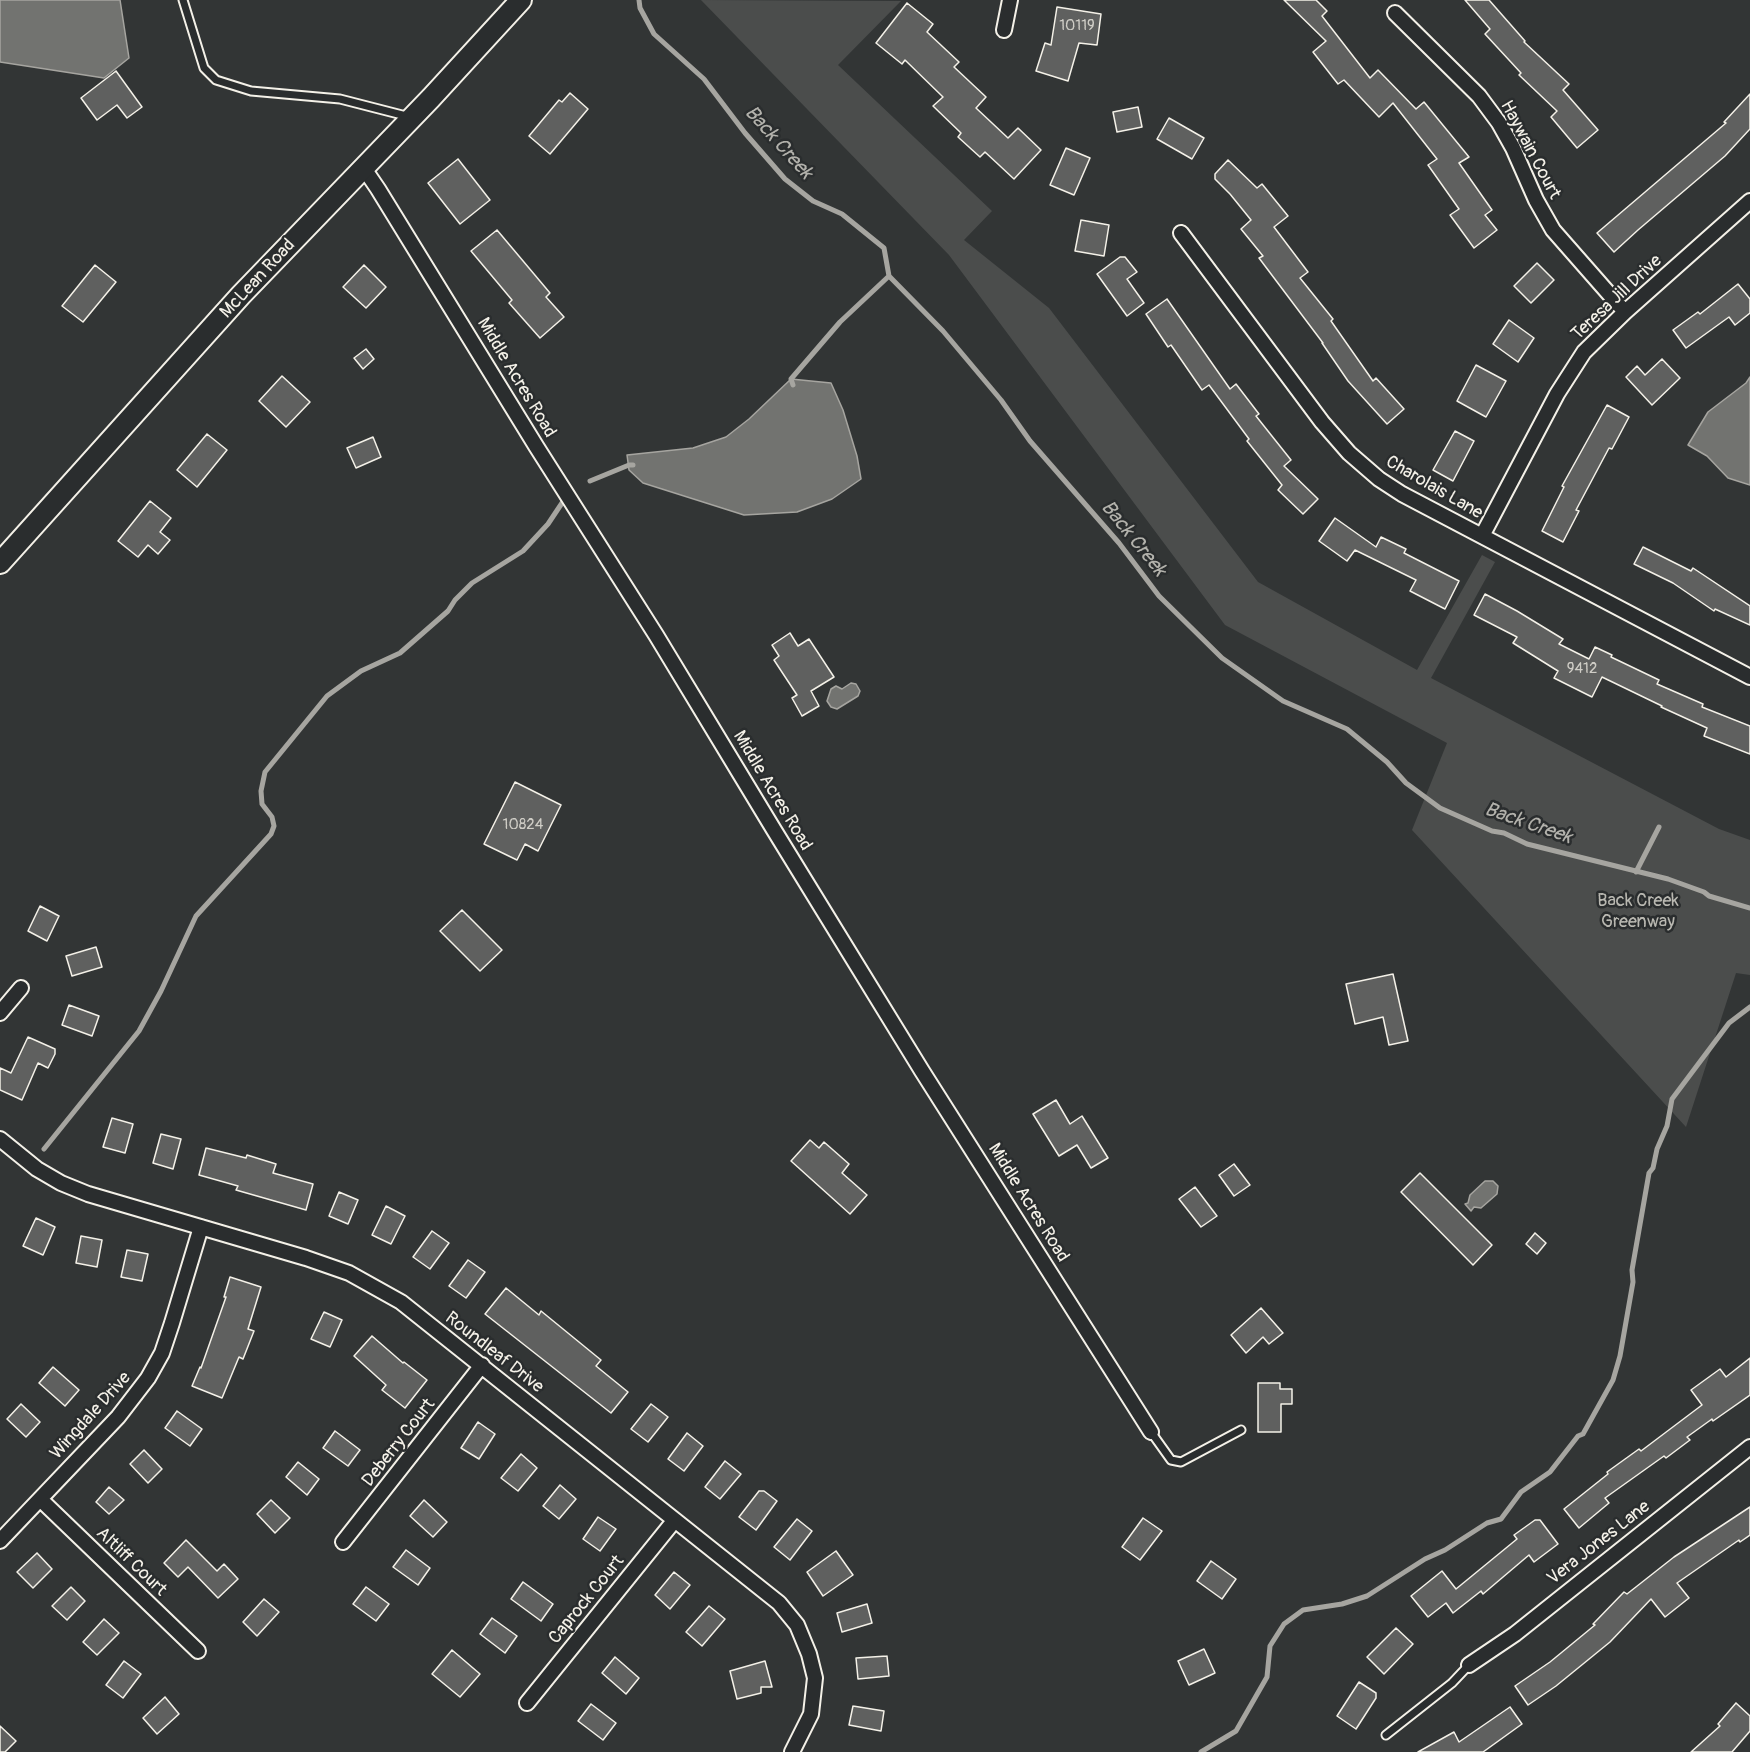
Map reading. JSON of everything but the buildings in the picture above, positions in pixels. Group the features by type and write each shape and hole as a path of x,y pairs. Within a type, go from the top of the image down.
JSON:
{"street":[{"name":"McLean Road","path":"0,563 241,295 412,118 521,0"},
{"path":"1004,30 1010,0"},
{"name":"Haywain Court","path":"1395,13 1479,96 1504,131 1536,200 1553,230 1625,312"},
{"name":"Middle Acres Road","path":"363,167 656,635 922,1071 1151,1432"},
{"name":"Teresa Jill Drive","path":"1482,536 1520,462 1575,365 1596,339 1750,201"},
{"name":"Charolais Lane","path":"1181,233 1322,423 1349,453 1379,479 1402,494 1750,677"},
{"path":"0,1013 21,988"},
{"name":"Roundleaf Drive","path":"0,1139 37,1169 62,1184 88,1194 306,1258 349,1273 401,1302 778,1603 797,1625 809,1654 815,1678 811,1714 792,1752"},
{"name":"Wingdale Drive","path":"0,1541 118,1417 148,1378 162,1353 201,1227"},
{"name":"Deberry Court","path":"344,1542 482,1365"},
{"name":"Vera Jones Lane","path":"1469,1665 1515,1634 1750,1446"},
{"name":"Altliff Court","path":"40,1499 198,1651"},
{"name":"Caprock Court","path":"527,1702 674,1521"}],"lane":[{"path":"183,0 204,68 216,80 251,91 340,99 412,118"},
{"path":"1151,1432 1171,1460 1181,1462 1241,1430"},
{"path":"1386,1735 1452,1683 1469,1665"}],"green space":[{"name":"Back Creek Greenway","path":"701,0 901,1 838,65 992,211 964,240 1049,308 1258,582 1417,670 1482,555 1495,562 1431,678 1719,829 1750,840 1750,975 1736,973 1686,1127 1412,830 1447,743 1225,625 949,255"}],"shaded area":[{"path":"0,0 120,0 129,58 104,78 0,62"},
{"path":"1750,377 1750,485 1728,478 1707,456 1688,445 1708,412 1746,383"},
{"path":"791,379 831,383 843,410 857,456 861,479 832,499 797,512 744,515 643,483 629,470 627,455 693,448 726,437 749,419"},
{"path":"851,683 856,684 860,691 858,696 837,709 831,707 827,701 831,689 836,686 842,689"},
{"path":"1485,1181 1493,1181 1498,1186 1497,1194 1481,1208 1474,1207 1471,1211 1465,1204 1468,1203 1470,1195"}],"waterway":[{"name":"Back Creek","path":"639,0 640,8 654,34 704,79 745,133 785,179 813,201 842,214 884,248 889,276 943,331 1001,400 1030,441 1119,543 1159,596 1222,658 1283,701 1347,729 1387,762 1406,783 1440,808 1527,844 1668,879 1709,896 1750,908"},
{"path":"793,385 791,379 840,322 889,276"},
{"path":"590,481 633,465"},
{"path":"44,1149 139,1031 161,991 196,916 271,834 274,826 272,817 262,804 261,791 265,772 327,696 361,671 400,653 448,611 455,600 472,583 523,551 548,524 562,503"},
{"path":"1636,872 1659,827"},
{"path":"1201,1752 1236,1731 1267,1677 1270,1646 1284,1624 1303,1610 1342,1604 1367,1596 1487,1523 1501,1519 1521,1492 1550,1472 1578,1436 1583,1434 1613,1380 1620,1356 1649,1173 1653,1168 1657,1149 1667,1126 1672,1099 1729,1023 1750,1007"}]}
